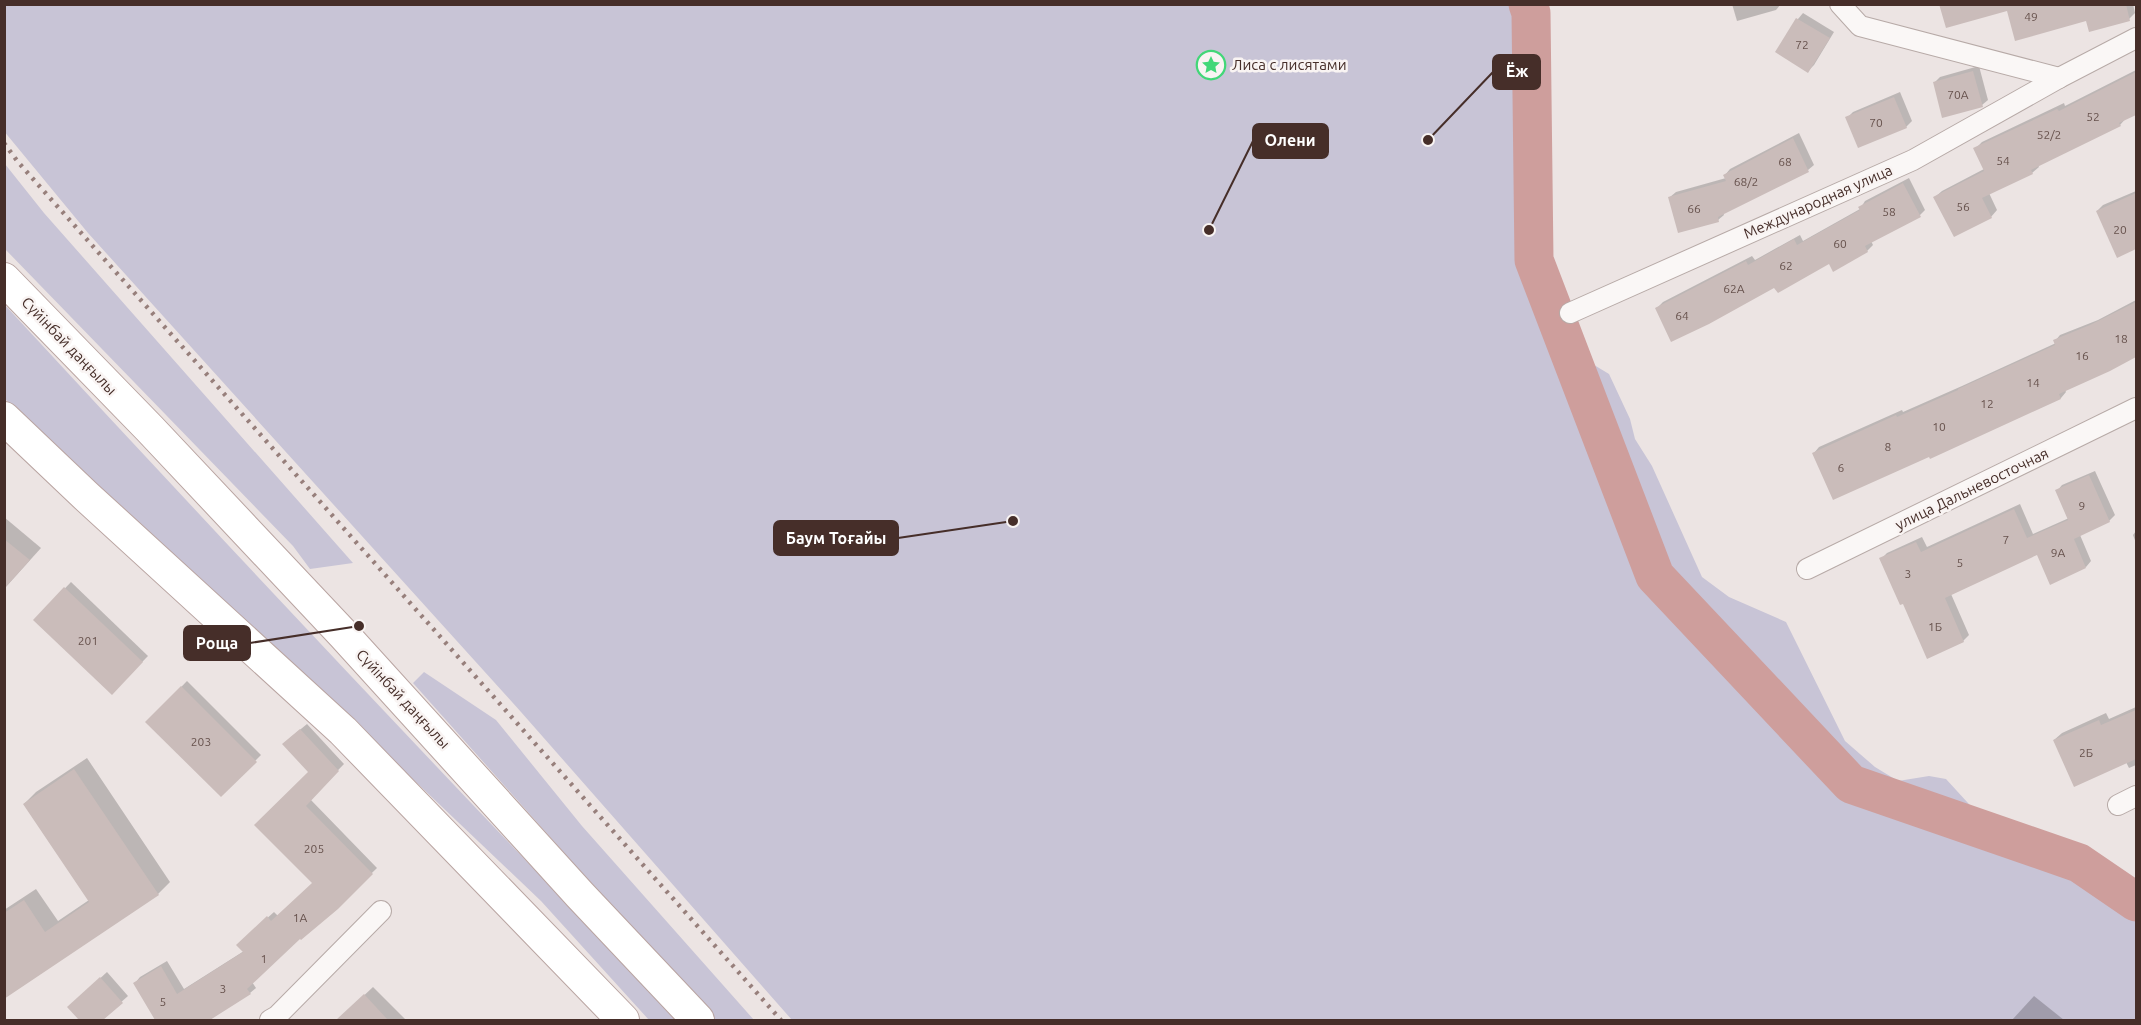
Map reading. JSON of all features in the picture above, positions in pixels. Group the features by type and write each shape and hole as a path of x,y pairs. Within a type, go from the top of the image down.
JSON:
{"main road":[{"name":"Сүйінбай даңғылы","path":"4,279 343,633 580,895 698,1020"},
{"path":"4,418 343,731 623,1020"}],"street":[{"path":"1840,4 1860,26 2059,78"},
{"name":"Международная улица","path":"1570,313 1913,160 2059,78 2136,38"},
{"name":"улица Дальневосточная","path":"1807,569 2136,408"},
{"path":"2118,805 2136,796"},
{"path":"270,1020 277,1016 381,912"}],"shaded area":[{"path":"4,5 1547,5 1549,49 1543,182 1533,218 1534,260 1561,345 1609,374 1630,419 1635,439 1652,466 1702,577 1729,597 1786,622 1845,741 1875,767 1898,781 1929,776 1946,779 2011,850 2077,873 2136,911 2136,1020 792,1020 521,712 88,233 4,131"},
{"path":"5,164 44,213 353,563 310,569 293,546 5,249"},
{"path":"4,304 340,664 679,1020 649,1020 541,901 337,707 5,399"},
{"path":"424,672 496,720 582,826 754,1020 713,1020 413,683"}],"building":[{"path":"1939,4 2126,4 2130,21 2089,32 2086,21 2015,41 2007,11 1946,28"},
{"path":"1796,18 1830,38 1808,73 1775,52"},
{"path":"1973,71 1983,107 1942,118 1933,82"},
{"path":"2136,72 2136,115 2119,123 2121,126 2031,170 2033,174 1982,198 1992,218 1954,237 1933,197 1984,171 1973,148 2057,109 2059,111"},
{"path":"1894,97 1907,128 1858,148 1845,117"},
{"path":"1793,138 1809,172 1718,217 1719,222 1678,233 1668,197 1726,181 1723,175"},
{"path":"1903,183 1921,217 1865,246 1868,252 1833,272 1829,264 1778,293 1774,288 1671,342 1655,308 1746,261 1748,265 1794,239 1797,245 1860,210 1858,207"},
{"path":"2136,193 2136,249 2117,258 2096,211"},
{"path":"2136,302 2136,357 2059,394 2061,399 1930,459 1929,457 1833,500 1812,453 2055,345 2053,340"},
{"path":"2089,475 2110,522 2074,539 2086,568 2050,585 2037,555 1945,598 1964,642 1927,659 1903,604 1900,605 1879,558 1916,542 1921,552 2014,509 2027,538 2068,520 2055,490"},
{"path":"4,539 30,560 4,589"},
{"path":"64,587 143,662 112,695 33,620"},
{"path":"181,686 257,762 221,797 145,722"},
{"path":"2136,710 2136,759 2074,787 2053,740 2099,720 2101,725"},
{"path":"300,729 339,771 306,806 373,874 338,909 300,939 247,989 251,994 210,1020 155,1020 133,983 161,966 177,994 243,952 236,945 267,916 271,921 312,883 254,825 308,772 282,744"},
{"path":"74,769 159,895 4,999 4,913 24,900 45,932 89,902 23,804"},
{"path":"100,977 123,1003 103,1020 79,1020 67,1007"},
{"path":"364,994 388,1020 336,1020"}],"waterway":[{"path":"1528,4 1531,13 1534,260 1655,576 1851,784 2079,863 2136,902"}],"railway":[{"path":"4,143 18,162 781,1020"}],"place":[{"name":"Лиса с лисятами","path":"1211,65"},
{"name":"Ёж","path":"1428,140"},
{"name":"Олени","path":"1209,230"},
{"name":"Баум Тоғайы","path":"1013,521"},
{"name":"Роща","path":"359,626"}]}
